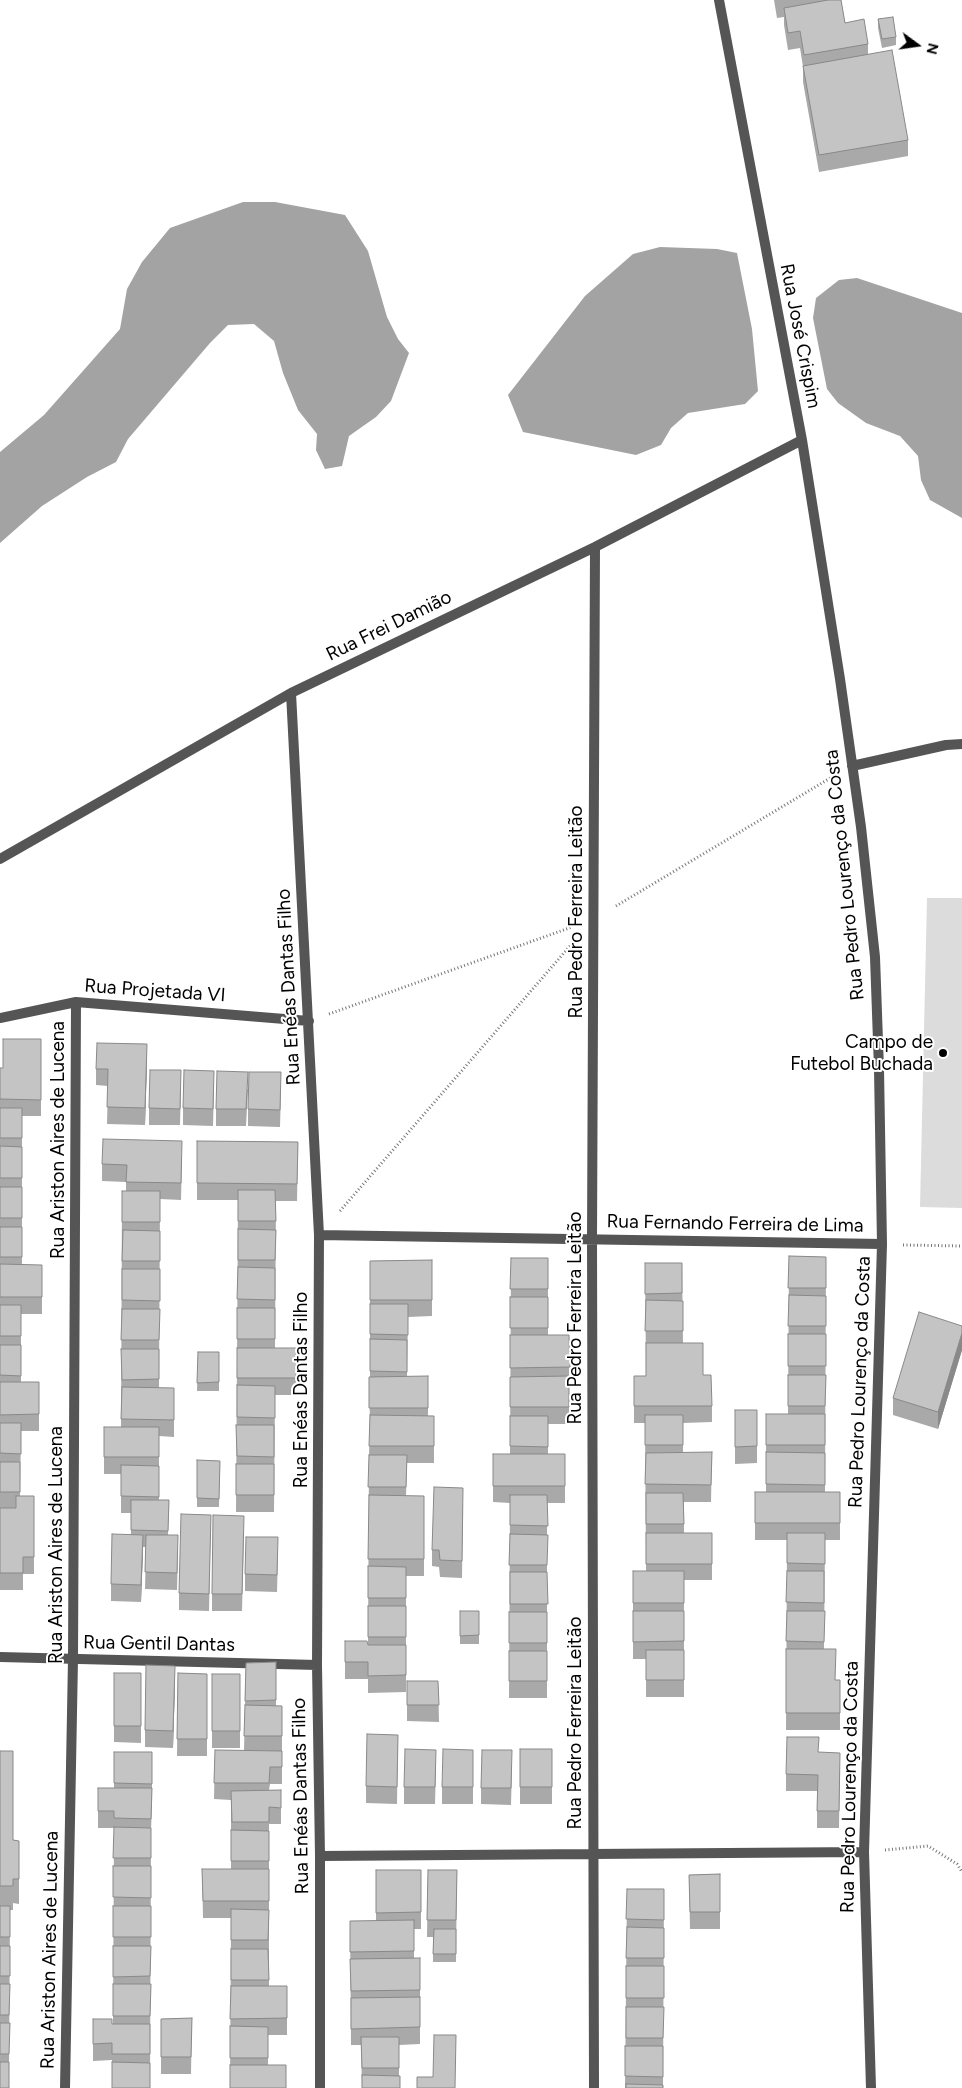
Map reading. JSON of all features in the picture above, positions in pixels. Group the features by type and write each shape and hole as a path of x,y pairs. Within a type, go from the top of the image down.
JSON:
{"street":[{"name":"Rua José Crispim","path":"719,0 802,440 840,679"},
{"name":"Rua Frei Damião","path":"0,859 291,693 595,547 802,440"},
{"name":"Rua Pedro Ferreira Leitão","path":"594,2088 592,1239 595,547"},
{"name":"Rua Pedro Lourenço da Costa","path":"840,679 875,957 879,1069 882,1244 864,1852 870,2088"},
{"name":"Rua Enéas Dantas Filho","path":"291,693 319,1235 317,1666 320,1856 320,2088"},
{"path":"852,766 946,745 962,744"},
{"name":"Rua Projetada VI","path":"0,1018 76,1002 309,1021"},
{"name":"Rua Ariston Aires de Lucena","path":"65,2088 73,1659 76,1002"},
{"name":"Rua Fernando Ferreira de Lima","path":"319,1235 882,1244"},
{"name":"Rua Gentil Dantas","path":"0,1657 317,1666"},
{"path":"320,1856 864,1852"}],"path":[{"path":"309,1021 594,919 852,766"},
{"path":"319,1235 594,919"},
{"path":"882,1244 962,1246"},
{"path":"864,1852 928,1846 957,1864 962,1872"}],"shaded area":[{"path":"243,202 275,202 345,215 368,251 387,317 398,339 409,353 391,401 376,417 349,436 342,466 325,469 316,450 317,434 298,410 283,373 274,341 254,324 228,325 210,343 128,439 116,462 87,477 42,506 0,543 0,452 44,415 120,329 127,289 142,262 170,228"},
{"path":"660,247 717,249 737,253 752,329 758,391 745,404 688,413 671,428 661,445 636,455 523,432 508,395 585,296 633,254"},
{"path":"857,278 962,313 962,518 930,500 921,480 918,456 900,436 866,423 838,403 827,389 813,318 816,298 839,280"},
{"name":"Campo de Futebol Buchada","path":"927,898 962,898 962,1208 920,1207"}],"building":[{"path":"828,0 841,0 845,23 864,19 868,44 804,55 800,31 788,33 784,8"},
{"path":"893,17 896,37 882,39 878,19"},
{"path":"892,50 908,140 819,155 803,66"},
{"path":"3,1039 41,1039 41,1100 0,1099 0,1068 3,1068"},
{"path":"97,1043 147,1044 145,1108 107,1107 108,1069 96,1069"},
{"path":"150,1070 181,1070 180,1109 149,1108"},
{"path":"184,1070 214,1071 213,1109 183,1108"},
{"path":"217,1071 248,1072 246,1109 216,1109"},
{"path":"249,1072 281,1072 280,1110 248,1109"},
{"path":"0,1108 22,1108 22,1138 0,1138"},
{"path":"103,1139 182,1141 181,1183 126,1182 127,1165 102,1164"},
{"path":"197,1141 298,1142 297,1184 197,1183"},
{"path":"0,1146 22,1147 22,1178 0,1178"},
{"path":"0,1187 22,1187 22,1218 0,1218"},
{"path":"238,1190 275,1190 276,1221 238,1221"},
{"path":"122,1191 160,1191 160,1222 122,1222"},
{"path":"0,1227 22,1227 22,1257 0,1257"},
{"path":"238,1229 276,1230 275,1260 238,1260"},
{"path":"123,1230 160,1231 160,1261 122,1261"},
{"path":"789,1256 826,1257 826,1288 788,1288"},
{"path":"511,1258 548,1258 548,1289 510,1289"},
{"path":"432,1260 432,1300 370,1300 370,1261"},
{"path":"645,1263 682,1263 682,1293 645,1294"},
{"path":"0,1264 42,1265 42,1297 0,1297"},
{"path":"238,1267 275,1268 275,1300 237,1299"},
{"path":"122,1269 160,1269 160,1301 122,1300"},
{"path":"789,1295 826,1296 826,1326 788,1326"},
{"path":"510,1297 548,1297 548,1328 510,1328"},
{"path":"646,1300 683,1301 683,1331 645,1331"},
{"path":"370,1304 408,1304 408,1335 370,1334"},
{"path":"0,1305 21,1305 21,1336 0,1336"},
{"path":"237,1308 275,1308 275,1339 237,1339"},
{"path":"122,1309 160,1309 159,1340 121,1340"},
{"path":"919,1312 962,1326 962,1333 938,1412 893,1398"},
{"path":"788,1334 826,1334 826,1366 788,1366"},
{"path":"510,1335 569,1335 570,1367 510,1368"},
{"path":"370,1339 407,1340 407,1372 370,1371"},
{"path":"646,1343 703,1343 703,1375 711,1375 712,1406 634,1406 634,1376 646,1376"},
{"path":"0,1345 21,1345 21,1376 0,1375"},
{"path":"237,1348 296,1348 296,1378 237,1378"},
{"path":"121,1349 159,1349 159,1379 122,1380"},
{"path":"198,1352 219,1352 219,1382 197,1383"},
{"path":"788,1375 826,1375 825,1406 788,1406"},
{"path":"428,1376 428,1408 369,1408 369,1377"},
{"path":"569,1376 569,1407 510,1407 510,1377"},
{"path":"0,1382 39,1382 39,1414 0,1415"},
{"path":"237,1385 275,1386 275,1418 237,1417"},
{"path":"122,1387 174,1388 174,1420 121,1419"},
{"path":"735,1410 757,1410 757,1446 735,1447"},
{"path":"766,1414 825,1414 825,1445 766,1445"},
{"path":"370,1415 434,1416 434,1446 369,1446"},
{"path":"645,1415 683,1415 683,1445 645,1445"},
{"path":"510,1416 548,1416 548,1447 510,1446"},
{"path":"0,1423 21,1423 21,1454 0,1453"},
{"path":"236,1425 274,1425 274,1457 237,1456"},
{"path":"104,1427 159,1427 159,1457 104,1457"},
{"path":"712,1452 711,1485 645,1484 646,1453"},
{"path":"766,1452 825,1453 825,1485 766,1484"},
{"path":"493,1454 565,1454 565,1486 493,1486"},
{"path":"369,1455 407,1455 406,1487 368,1487"},
{"path":"197,1460 220,1461 219,1499 197,1498"},
{"path":"0,1462 20,1462 20,1492 0,1492"},
{"path":"236,1464 274,1464 274,1495 236,1495"},
{"path":"121,1465 159,1466 159,1497 121,1496"},
{"path":"434,1487 463,1488 462,1561 440,1560 439,1550 432,1550"},
{"path":"755,1492 840,1492 840,1523 755,1523"},
{"path":"646,1493 683,1493 684,1524 646,1524"},
{"path":"369,1495 424,1496 424,1559 368,1559"},
{"path":"510,1495 547,1495 548,1526 510,1525"},
{"path":"16,1496 34,1496 34,1557 23,1557 23,1573 0,1573 0,1508 16,1508"},
{"path":"131,1500 169,1500 168,1531 131,1530"},
{"path":"181,1514 211,1515 209,1594 179,1593"},
{"path":"213,1515 244,1516 242,1594 212,1594"},
{"path":"646,1533 712,1533 712,1564 646,1564"},
{"path":"787,1533 825,1533 825,1564 787,1563"},
{"path":"112,1534 143,1535 141,1585 111,1584"},
{"path":"510,1534 548,1535 547,1565 509,1565"},
{"path":"146,1535 178,1535 177,1573 145,1572"},
{"path":"246,1537 278,1537 277,1575 245,1574"},
{"path":"368,1566 406,1567 406,1598 368,1598"},
{"path":"633,1571 684,1571 684,1603 633,1603"},
{"path":"787,1571 824,1571 824,1603 786,1602"},
{"path":"510,1572 547,1572 548,1604 510,1604"},
{"path":"368,1606 406,1606 406,1637 368,1637"},
{"path":"460,1611 479,1611 479,1635 460,1636"},
{"path":"633,1611 684,1611 684,1641 633,1642"},
{"path":"787,1611 825,1611 824,1642 786,1641"},
{"path":"509,1612 547,1612 547,1643 509,1643"},
{"path":"345,1641 367,1641 368,1645 406,1645 406,1675 368,1676 368,1662 345,1662"},
{"path":"786,1649 836,1649 835,1680 840,1680 840,1713 786,1713"},
{"path":"646,1650 684,1650 684,1680 646,1680"},
{"path":"509,1651 547,1651 547,1681 509,1681"},
{"path":"276,1662 276,1700 245,1701 246,1663"},
{"path":"146,1665 175,1666 173,1731 145,1730"},
{"path":"114,1673 141,1673 141,1726 114,1726"},
{"path":"178,1673 207,1674 207,1739 177,1739"},
{"path":"212,1674 240,1674 240,1731 212,1731"},
{"path":"407,1681 438,1681 439,1705 407,1705"},
{"path":"245,1705 282,1706 282,1736 244,1736"},
{"path":"367,1734 398,1735 397,1787 366,1786"},
{"path":"787,1737 819,1737 818,1752 840,1753 839,1811 817,1811 818,1775 786,1774"},
{"path":"405,1749 436,1750 435,1787 404,1787"},
{"path":"443,1749 473,1750 473,1787 442,1787"},
{"path":"520,1749 552,1749 552,1787 520,1787"},
{"path":"215,1750 282,1751 282,1767 270,1767 269,1783 214,1783"},
{"path":"482,1750 512,1750 511,1788 481,1788"},
{"path":"0,1751 13,1751 13,1840 19,1841 19,1879 13,1879 13,1886 0,1886"},
{"path":"114,1752 152,1752 152,1784 114,1783"},
{"path":"98,1788 152,1788 151,1819 114,1818 114,1811 98,1811"},
{"path":"281,1790 281,1808 269,1807 269,1822 232,1822 231,1791"},
{"path":"114,1827 151,1828 151,1858 113,1858"},
{"path":"231,1830 269,1831 269,1861 231,1861"},
{"path":"113,1866 151,1866 151,1898 113,1897"},
{"path":"202,1869 269,1869 269,1901 203,1901"},
{"path":"376,1870 421,1870 421,1912 376,1913"},
{"path":"428,1870 457,1870 456,1920 427,1920"},
{"path":"720,1874 720,1912 690,1912 689,1875"},
{"path":"627,1889 664,1889 664,1920 626,1919"},
{"path":"0,1906 10,1906 10,1937 0,1937"},
{"path":"113,1906 151,1906 151,1937 113,1937"},
{"path":"231,1909 269,1910 268,1940 231,1940"},
{"path":"414,1920 414,1951 350,1952 350,1921"},
{"path":"627,1927 664,1928 664,1958 626,1958"},
{"path":"434,1929 456,1929 456,1954 433,1954"},
{"path":"0,1946 10,1946 10,1976 0,1976"},
{"path":"113,1946 151,1946 150,1976 113,1977"},
{"path":"231,1949 268,1949 269,1980 231,1980"},
{"path":"420,1958 420,1990 351,1991 350,1959"},
{"path":"626,1966 664,1966 664,1998 626,1998"},
{"path":"0,1984 10,1984 9,2015 0,2015"},
{"path":"113,1984 151,1984 150,2016 113,2016"},
{"path":"231,1986 287,1986 287,2018 230,2019"},
{"path":"420,1997 420,2027 351,2029 351,1998"},
{"path":"626,2007 664,2007 663,2038 626,2038"},
{"path":"192,2018 191,2057 161,2057 161,2019"},
{"path":"93,2019 112,2019 112,2024 150,2024 150,2054 112,2054 112,2043 93,2044"},
{"path":"0,2023 10,2023 9,2054 0,2054"},
{"path":"230,2026 268,2027 268,2058 230,2058"},
{"path":"434,2035 456,2035 455,2088 417,2088 417,2077 433,2077"},
{"path":"361,2037 399,2037 399,2068 362,2068"},
{"path":"625,2046 663,2046 663,2077 625,2076"},
{"path":"0,2062 9,2062 9,2088 0,2088"},
{"path":"112,2062 150,2063 150,2088 112,2088"},
{"path":"230,2065 286,2065 286,2088 230,2088"},
{"path":"362,2075 400,2076 400,2088 362,2088"},
{"path":"626,2084 663,2085 663,2088 626,2088"}],"place":[{"name":"Campo de Futebol Buchada","path":"943,1053"}]}
